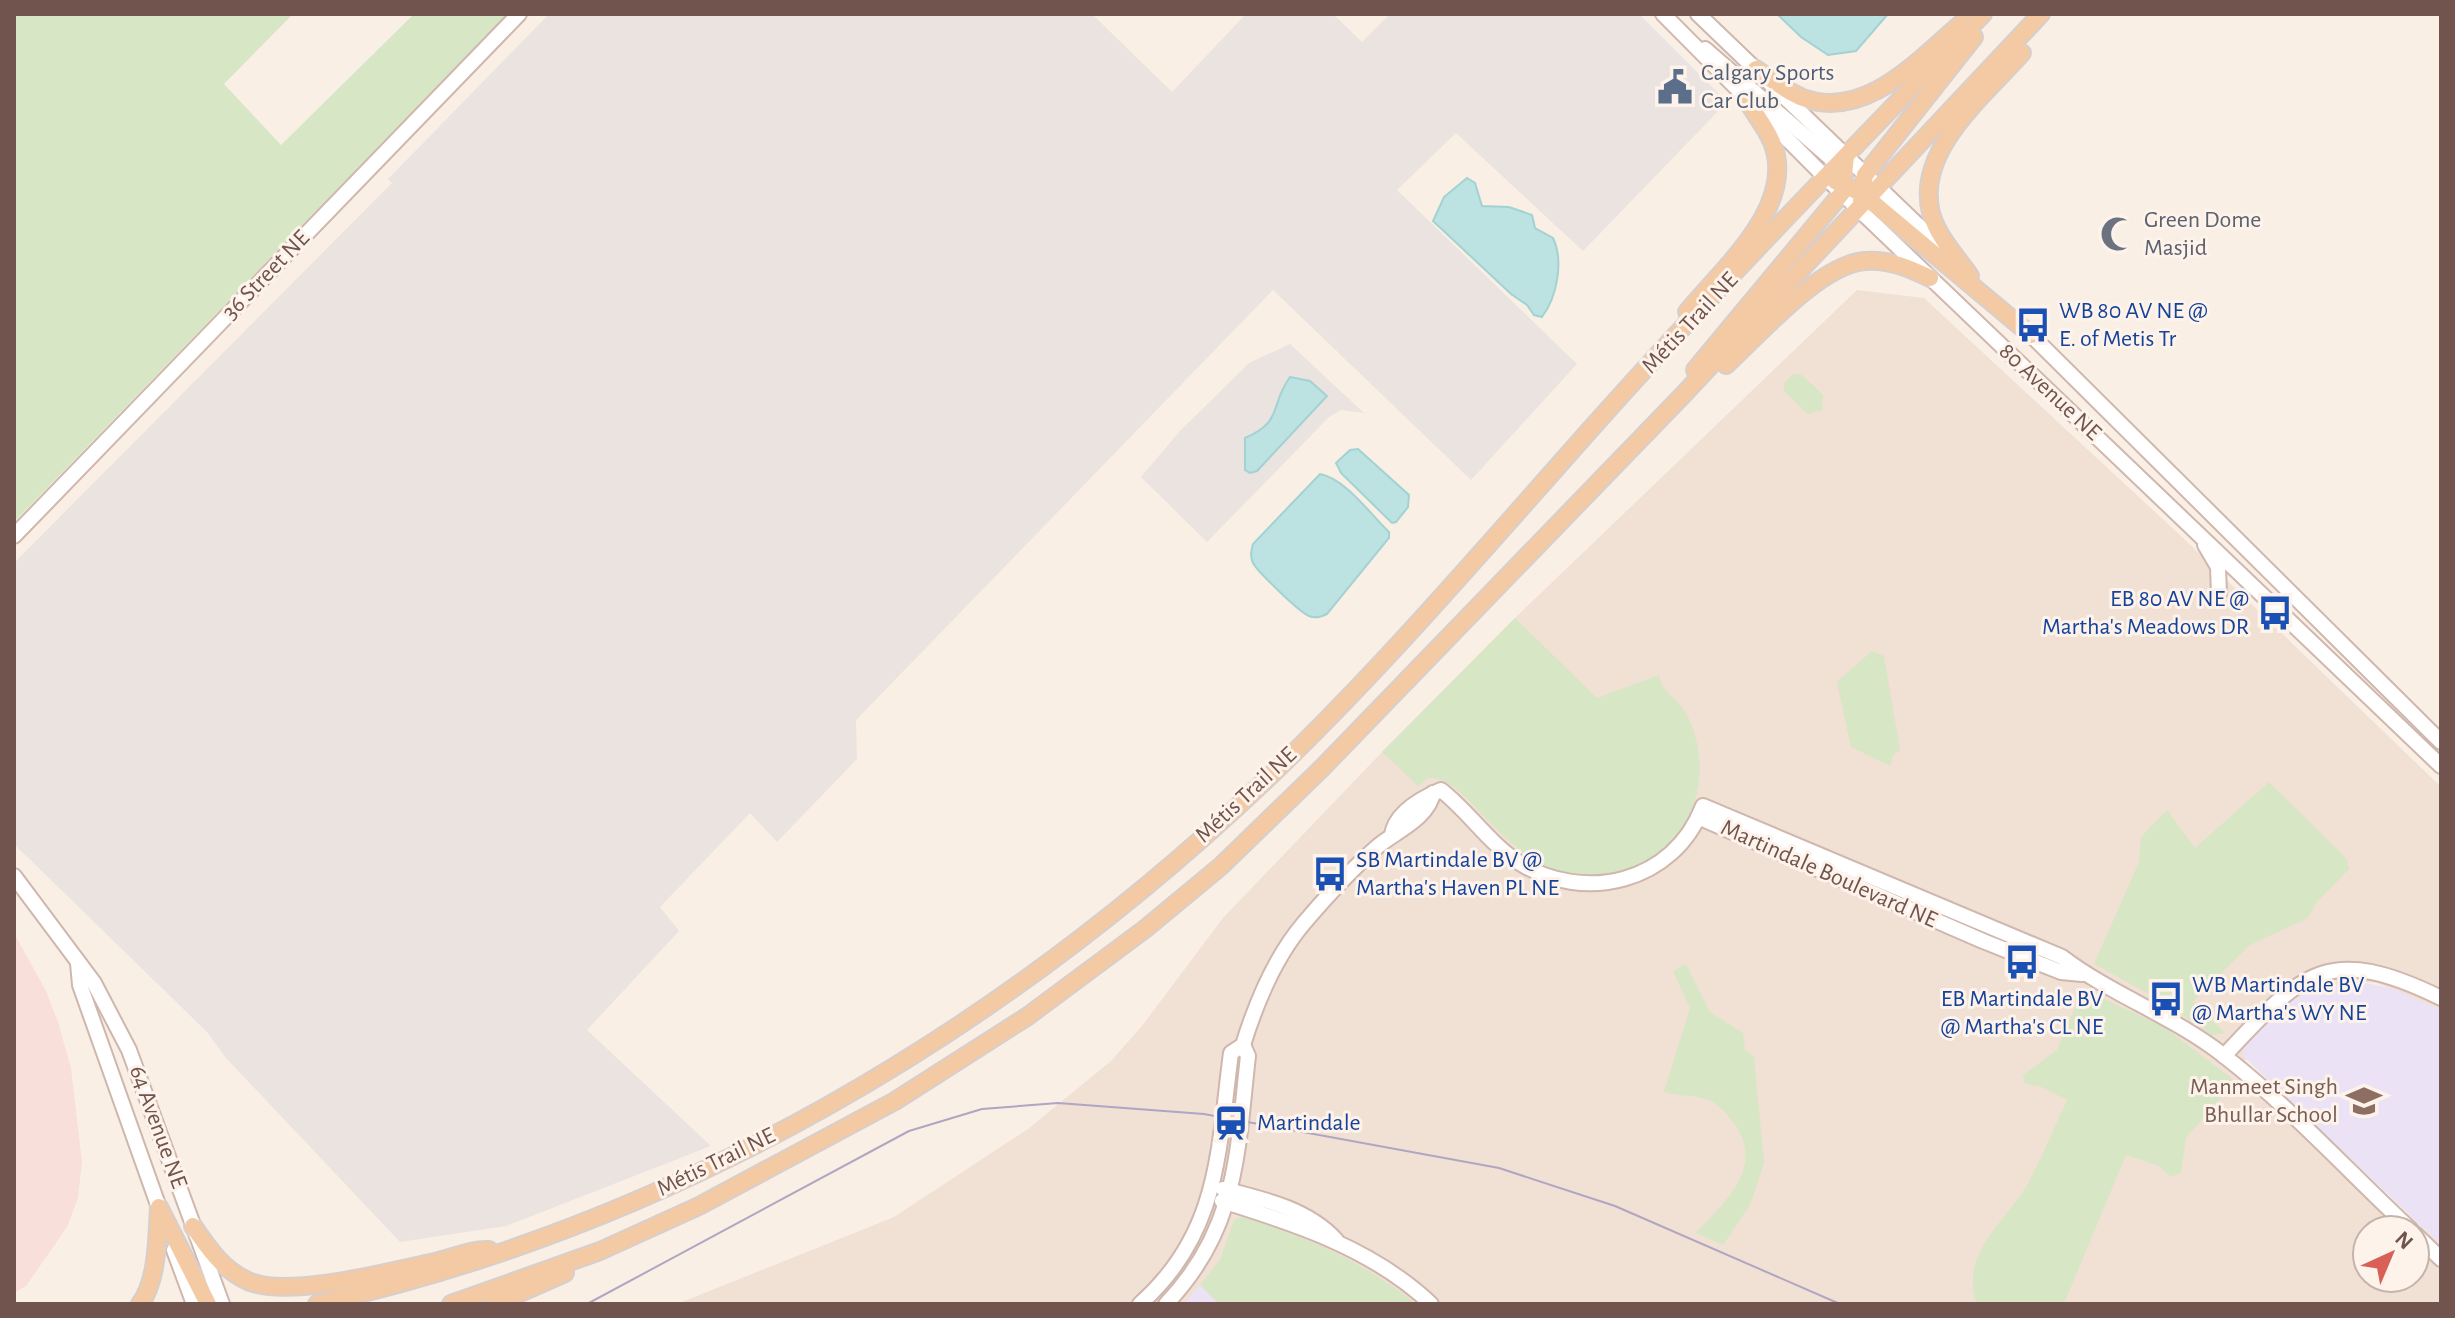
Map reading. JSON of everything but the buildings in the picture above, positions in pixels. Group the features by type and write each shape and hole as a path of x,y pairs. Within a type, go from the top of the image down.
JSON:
{"main road":[{"path":"1756,69 1801,98 1825,104 1848,102 1866,97 1893,80 1972,14"},
{"name":"Métis Trail NE","path":"317,1304 404,1285 502,1253 678,1182 870,1084 1035,976 1153,881 1268,777 1515,519 1597,421 1840,174 1983,14"},
{"path":"1866,191 1992,14"},
{"name":"Métis Trail NE","path":"451,1304 600,1251 699,1206 895,1101 1028,1016 1145,929 1221,866 1288,803 1682,396 1866,191 2041,14"},
{"path":"1970,276 1939,232 1931,213 1928,190 1933,166 1955,130 2052,14"},
{"path":"1597,421 1744,242 1772,201 1776,183 1775,151 1746,99"},
{"path":"1682,396 1696,367 1840,174 1866,191 2031,335"},
{"path":"1682,396 1710,379 1832,272 1854,262 1885,261 1930,278"},
{"path":"140,1304 146,1296 156,1253 159,1207"},
{"path":"159,1207 208,1304"},
{"path":"193,1226 221,1263 236,1274 254,1284 284,1287 366,1278 484,1249 502,1253"},
{"path":"495,1304 559,1277 600,1251"},
{"path":"369,1304 404,1285"}],"street":[{"name":"36 Street NE","path":"14,536 519,14"},
{"name":"80 Avenue NE","path":"1698,14 1756,69 1840,174"},
{"name":"80 Avenue NE","path":"1668,19 1746,99 1970,276 2441,742"},
{"path":"1668,19 1720,60 1840,174"},
{"name":"80 Avenue NE","path":"1866,191 1930,278 2186,519 2441,766"},
{"path":"2186,519 2218,567 2219,594"},
{"name":"Martindale Boulevard NE","path":"1140,1304 1181,1259 1212,1192 1231,1053 1243,1045 1254,1009 1302,926 1392,835 1393,825 1423,796 1441,790 1515,860 1549,879 1592,884 1641,876 1670,853 1700,812 1983,941 2061,972 2085,975 2166,1016 2224,1056 2394,1214"},
{"name":"64 Avenue NE","path":"14,876 77,958 129,1050 222,1304"},
{"name":"64 Avenue NE","path":"77,958 80,985 194,1304"},
{"path":"2224,1056 2290,989 2325,973 2373,970 2441,998"},
{"name":"Martindale Boulevard NE","path":"1166,1304 1209,1248 1230,1197 1248,1056 1243,1045"},
{"path":"1212,1192 1337,1240 1393,1274 1431,1304"}],"shaded area":[{"path":"549,14 1092,14 1172,92 1246,14 1333,14 1362,42 1390,14 1639,14 1727,102 1583,251 1456,133 1397,190 1577,364 1471,480 1273,290 856,720 857,759 777,842 750,813 660,907 679,931 587,1030 711,1146 506,1226 400,1242 226,1058 207,1032 14,844 14,563 392,183 388,179"},
{"path":"1857,290 1924,298 2182,537 2441,787 2441,1010 2377,983 2357,981 2317,987 2281,1006 2245,1061 2408,1214 2351,1214 2351,1294 2431,1294 2431,1236 2441,1245 2441,1304 677,1304 894,1217 1028,1129 1111,1061 1142,1026 1223,918 1515,618"},
{"path":"1290,344 1364,413 1341,410 1329,417 1207,542 1141,477 1179,432 1249,363"},
{"path":"14,933 46,991 58,1022 71,1068 82,1162 78,1198 67,1227 26,1286 14,1293"},
{"name":"Manmeet Singh Bhullar School","path":"2357,981 2394,989 2441,1010 2441,1245 2431,1235 2431,1214 2409,1214 2243,1056 2245,1045 2281,1006 2317,987"},
{"path":"1200,1285 1219,1304 1184,1304"}],"green space":[{"path":"14,14 293,14 224,84 281,145 414,14 507,14 14,522"},
{"path":"1793,374 1802,375 1823,395 1822,410 1808,414 1784,391 1784,383"},
{"path":"1515,618 1597,698 1659,675 1663,686 1688,718 1696,738 1699,760 1699,781 1694,802 1680,831 1646,862 1626,871 1603,875 1570,874 1542,864 1517,848 1461,793 1445,782 1429,778 1418,786 1382,752"},
{"path":"1872,651 1884,656 1900,750 1893,755 1890,766 1851,747 1837,682"},
{"path":"2269,782 2347,859 2349,869 2316,903 2308,918 2250,945 2192,1002 2225,1033 2212,1035 2160,1000 2094,964 2139,862 2141,837 2167,810 2195,848"},
{"path":"1686,964 1710,1012 1743,1033 1745,1050 1754,1056 1764,1163 1750,1205 1723,1245 1696,1233 1738,1183 1746,1154 1743,1139 1734,1123 1714,1103 1664,1092 1690,1008 1673,971"},
{"path":"2083,989 2164,1027 2235,1081 2186,1138 2181,1173 2171,1177 2159,1166 2126,1155 2065,1301 2060,1304 1977,1304 1973,1286 1979,1255 2027,1185 2067,1100 2039,1086 2025,1084 2023,1075 2057,1050"},
{"path":"1242,1217 1288,1233 1355,1263 1416,1304 1219,1304 1200,1285 1220,1260 1234,1220"}],"water":[{"path":"1777,14 1888,14 1856,51 1828,55 1801,37"},
{"path":"1467,178 1475,183 1482,206 1509,207 1532,215 1535,228 1553,238 1558,257 1557,279 1552,299 1542,317 1534,315 1527,305 1511,294 1433,221 1444,197"},
{"path":"1290,377 1310,381 1327,396 1257,471 1250,473 1245,470 1245,438 1271,419"},
{"path":"1358,449 1409,495 1408,507 1396,522 1392,523 1341,473 1336,463 1350,450"},
{"path":"1320,474 1330,477 1357,498 1389,532 1389,538 1327,614 1311,617 1270,582 1253,563 1251,554 1253,544"}],"tram line":[{"path":"587,1304 909,1131 982,1109 1058,1103 1204,1114 1499,1168 1615,1206 1840,1304"}],"place":[{"name":"Calgary Sports Car Club","path":"1675,87"},
{"name":"Green Dome Masjid","path":"2118,234"},
{"name":"WB 80 AV NE @ E. of Metis Tr","path":"2033,325"},
{"name":"EB 80 AV NE @ Martha's Meadows DR","path":"2275,613"},
{"name":"SB Martindale BV @ Martha's Haven PL NE","path":"1330,874"},
{"name":"EB Martindale BV @ Martha's CL NE","path":"2022,962"},
{"name":"WB Martindale BV @ Martha's WY NE","path":"2166,999"},
{"name":"Manmeet Singh Bhullar School","path":"2364,1101"},
{"name":"Martindale","path":"1231,1123"}]}
